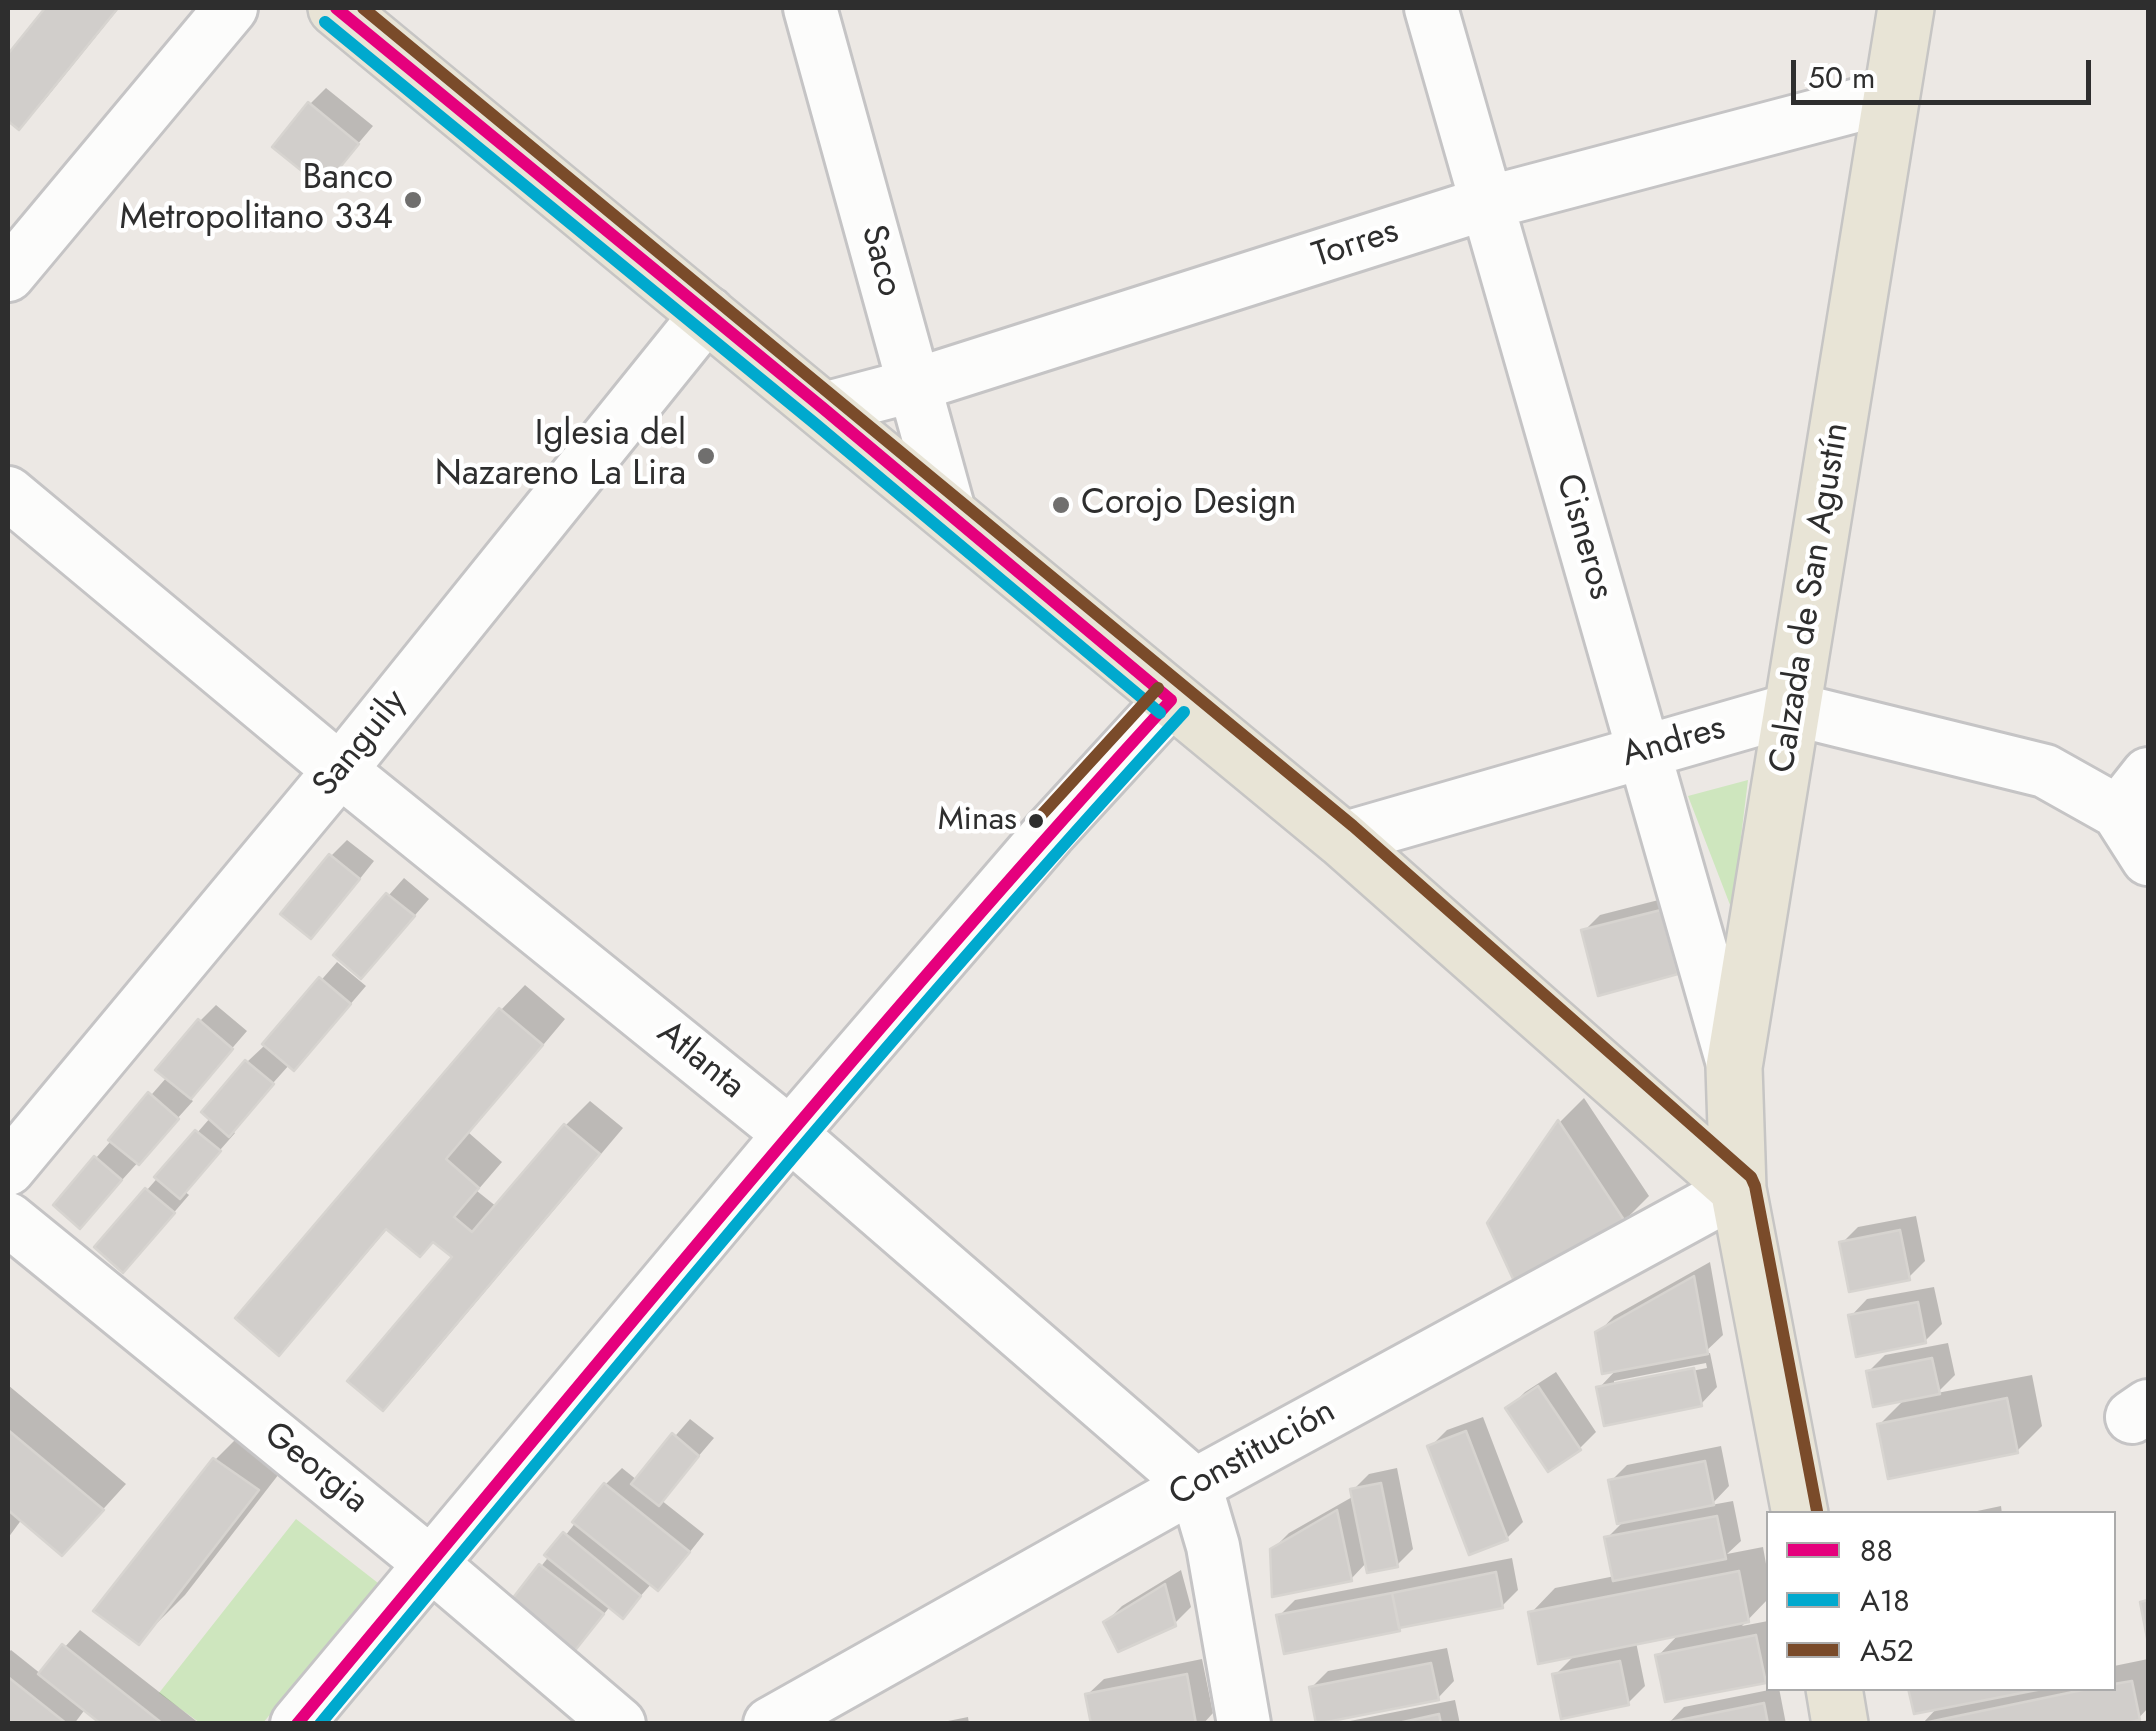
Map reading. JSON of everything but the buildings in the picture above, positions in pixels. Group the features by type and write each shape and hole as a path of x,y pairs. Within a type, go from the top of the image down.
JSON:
{"main road":[{"path":"336,8 1342,839 1738,1189"},
{"name":"Calzada de San Agustín","path":"1799,1511 1738,1189 1734,1067 1906,8"},
{"path":"1834,1691 1840,1724"}],"street":[{"path":"8,275 232,8"},
{"name":"Saco","path":"810,8 950,514"},
{"name":"Cisneros","path":"1431,8 1734,1067"},
{"name":"Torres","path":"824,409 1487,203 1892,96"},
{"name":"Sanguily","path":"8,1169 340,770 708,313"},
{"name":"Atlanta","path":"8,492 340,770 790,1134 1195,1485"},
{"path":"296,1724 790,1134 1048,834 1172,700"},
{"path":"1794,709 2133,793 2148,860"},
{"name":"Andres","path":"1342,839 1794,709"},
{"name":"Constitución","path":"770,1724 1195,1485 1738,1189"},
{"name":"Georgia","path":"8,1219 430,1562 619,1724"},
{"path":"1195,1485 1214,1546 1244,1724"}],"green space":[{"path":"1748,780 1732,910 1688,796"},
{"path":"296,1519 378,1583 263,1723 200,1723 159,1693"}],"transit line":[{"name":"88","path":"336,8 1171,700"},
{"name":"A52","path":"363,8 1353,826 1751,1177 1817,1511"},
{"name":"A18","path":"325,22 1160,713"},
{"name":"A52","path":"1036,821 1158,688"},
{"name":"88","path":"297,1724 837,1078 1171,700"},
{"name":"A18","path":"320,1724 854,1086 1184,712"}],"place":[{"name":"Banco Metropolitano 334","path":"413,200"},
{"name":"Iglesia del Nazareno La Lira","path":"706,456"},
{"name":"Corojo Design","path":"1061,505"},
{"name":"Minas","path":"1036,821"}]}
